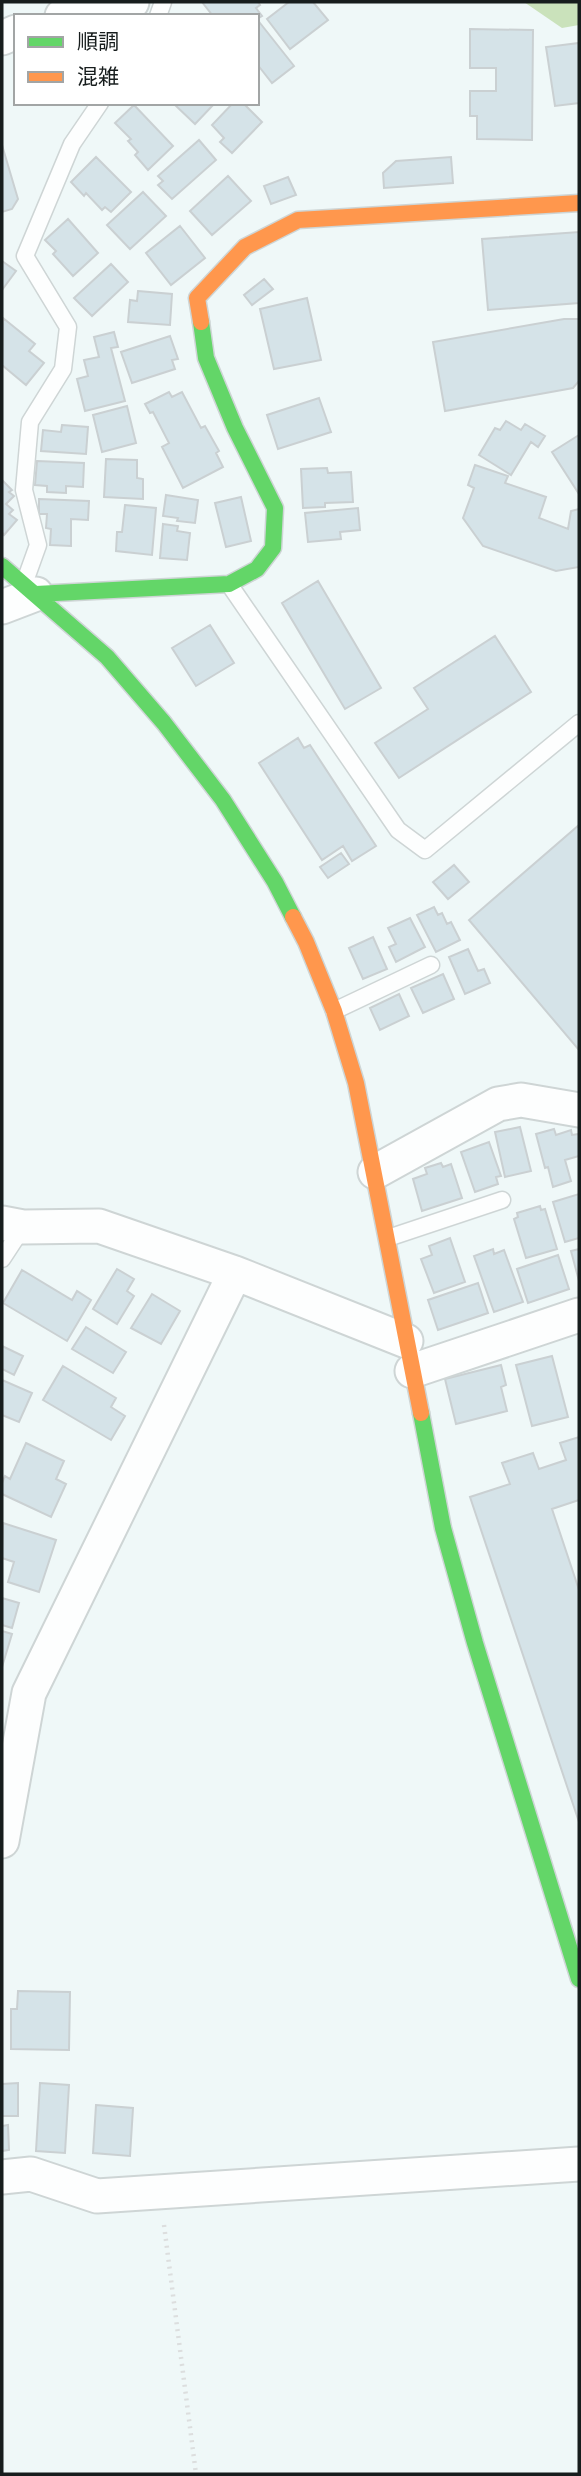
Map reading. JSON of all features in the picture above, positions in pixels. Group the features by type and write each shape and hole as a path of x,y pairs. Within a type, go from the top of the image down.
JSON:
{"street":[{"path":"72,14 132,2"},
{"path":"20,595 229,584 257,569 273,548 275,508 235,428 206,358 197,298 244,247 298,220 579,203"},
{"path":"2,566 20,595 107,657 164,723 223,800 275,883 306,942 334,1011 356,1083 443,1528 475,1643 579,1979"},
{"path":"375,1172 498,1104 521,1100 579,1110"},
{"path":"12,1225 99,1226 235,1273 409,1356 579,1315"},
{"path":"2,1841 15,1690 235,1273"},
{"path":"2,2177 31,2174 97,2196 579,2164"}],"lane":[{"path":"20,595 38,545 24,490 30,422 63,369 68,327 25,256 72,144 99,105"},
{"path":"229,584 398,830 425,850 579,723"},
{"path":"334,1011 431,965"},
{"path":"388,1238 502,1200"},
{"path":"2,1259 12,1225"}],"path":[{"path":"159,2193 196,2474"}],"green space":[{"path":"524,2 579,2 579,25 562,28"}],"building":[{"path":"202,2 258,2 260,5 256,8 262,16 259,18 259,14 211,14"},
{"path":"289,2 313,2 328,20 290,49 267,19"},
{"path":"259,24 294,66 272,83 259,67"},
{"path":"470,29 533,30 532,140 477,139 477,116 470,116 470,91 496,91 496,68 470,68"},
{"path":"579,43 579,103 555,106 546,47"},
{"path":"134,105 173,146 148,170 135,155 138,152 128,141 131,139 115,123"},
{"path":"175,105 213,105 195,124"},
{"path":"231,105 245,105 262,122 232,153 220,142 224,138 212,125"},
{"path":"199,140 216,160 172,199 158,185 163,181 158,176"},
{"path":"2,145 18,199 12,209 2,212"},
{"path":"96,157 131,192 111,212 105,207 102,210 71,182"},
{"path":"451,157 453,183 384,188 383,173 396,161"},
{"path":"228,176 251,201 212,235 190,211"},
{"path":"288,177 296,195 271,204 264,186"},
{"path":"143,192 166,216 130,249 107,225"},
{"path":"68,219 98,253 73,276 53,254 56,251 45,240"},
{"path":"180,226 205,258 171,285 146,253"},
{"path":"579,232 579,303 488,310 482,239"},
{"path":"2,261 16,271 2,290"},
{"path":"111,264 128,282 92,316 74,298"},
{"path":"264,279 273,289 252,305 244,295"},
{"path":"138,291 172,294 170,325 128,322 130,300 137,301"},
{"path":"307,298 321,360 274,369 260,309"},
{"path":"3,318 35,344 29,351 44,363 26,385 2,365"},
{"path":"564,319 579,319 579,381 573,388 445,411 433,342"},
{"path":"114,332 118,347 111,348 125,401 85,411 77,379 88,376 84,360 99,357 94,337"},
{"path":"170,336 178,359 172,360 175,369 132,383 121,352"},
{"path":"169,392 172,397 182,392 201,428 205,426 219,451 216,453 223,467 183,488 162,447 169,443 153,412 150,413 145,404"},
{"path":"319,398 331,432 278,449 267,415"},
{"path":"127,406 136,443 102,452 93,415"},
{"path":"506,421 521,430 525,424 545,436 538,447 531,442 511,475 479,455 495,428 500,430"},
{"path":"62,425 88,427 86,454 41,451 43,430 61,432"},
{"path":"579,435 579,494 552,452"},
{"path":"106,459 137,460 137,478 143,479 143,499 104,497"},
{"path":"37,461 84,463 83,487 66,486 66,493 47,492 47,486 35,485"},
{"path":"475,465 508,476 505,483 546,497 539,518 568,529 571,511 579,509 579,567 556,571 483,546 463,518 474,488 468,485"},
{"path":"327,468 328,473 351,472 353,502 325,503 325,507 303,508 301,469"},
{"path":"2,480 12,490 9,492 14,496 6,504 13,510 9,514 17,520 4,535 2,532"},
{"path":"166,495 198,500 195,523 163,516"},
{"path":"241,497 251,541 226,547 215,503"},
{"path":"39,499 89,501 88,520 71,519 71,546 50,545 51,529 46,528 47,514 39,514"},
{"path":"125,505 156,508 152,555 116,551 117,532 122,532"},
{"path":"358,508 360,530 340,532 341,539 308,542 305,513"},
{"path":"163,524 178,526 177,531 190,533 187,560 160,558"},
{"path":"318,581 381,688 345,709 282,603"},
{"path":"210,625 234,663 196,686 172,648"},
{"path":"495,636 531,692 399,778 375,743 428,709 414,688"},
{"path":"298,738 304,748 310,745 376,846 352,861 343,846 322,860 259,763"},
{"path":"579,825 579,1050 469,920"},
{"path":"341,853 349,864 328,878 320,867"},
{"path":"454,865 469,882 448,899 433,882"},
{"path":"434,907 438,915 442,913 447,924 451,922 460,940 436,952 417,915"},
{"path":"410,918 425,947 396,962 389,947 396,944 388,928"},
{"path":"373,937 387,969 363,979 349,948"},
{"path":"468,949 478,971 484,969 490,983 465,994 449,957"},
{"path":"443,974 454,999 423,1013 411,988"},
{"path":"399,994 409,1016 380,1030 370,1008"},
{"path":"520,1127 531,1171 505,1177 495,1132"},
{"path":"554,1129 556,1135 571,1130 572,1135 579,1134 579,1156 565,1160 571,1181 553,1187 536,1134"},
{"path":"489,1142 501,1176 496,1177 498,1184 475,1192 461,1152"},
{"path":"441,1163 443,1167 451,1164 462,1198 422,1211 413,1179 427,1174 425,1168"},
{"path":"579,1194 579,1238 565,1242 553,1202"},
{"path":"540,1206 541,1210 545,1209 557,1249 526,1258 514,1219 518,1217 517,1213"},
{"path":"450,1238 465,1282 434,1293 421,1259 432,1255 429,1246"},
{"path":"493,1249 494,1254 504,1250 523,1302 494,1312 474,1256"},
{"path":"579,1249 579,1281 571,1251"},
{"path":"558,1255 569,1289 528,1303 517,1269"},
{"path":"117,1269 134,1279 127,1291 134,1296 117,1324 93,1309"},
{"path":"22,1270 72,1300 77,1291 91,1300 67,1341 3,1303"},
{"path":"478,1283 488,1313 438,1330 428,1300"},
{"path":"152,1294 180,1311 161,1344 131,1328"},
{"path":"86,1327 126,1352 113,1373 72,1349"},
{"path":"2,1346 23,1356 14,1375 2,1369"},
{"path":"552,1356 568,1417 532,1426 516,1365"},
{"path":"501,1365 506,1385 501,1387 507,1411 456,1424 445,1379"},
{"path":"63,1366 116,1398 111,1407 125,1416 111,1440 43,1400"},
{"path":"2,1380 32,1393 19,1422 2,1415"},
{"path":"579,1437 579,1500 552,1509 579,1590 579,1822 470,1497 510,1484 502,1463 533,1453 539,1469 566,1460 560,1443"},
{"path":"26,1443 64,1461 56,1479 66,1484 51,1517 2,1494 5,1476 10,1479"},
{"path":"3,1523 56,1540 39,1592 8,1582 14,1562 2,1558"},
{"path":"2,1598 19,1603 12,1628 2,1625"},
{"path":"2,1631 12,1634 2,1667"},
{"path":"18,1991 70,1992 69,2050 11,2049 11,2009 17,2009"},
{"path":"18,2083 18,2116 2,2116 2,2084"},
{"path":"40,2083 69,2085 65,2153 36,2151"},
{"path":"96,2105 133,2108 130,2156 93,2153"},
{"path":"8,2125 9,2150 2,2151 2,2126"}],"traffic: fast":[{"path":"36,594 229,584 257,569 273,548 275,508 235,428 206,358 201,322"},
{"path":"2,566 107,657 164,723 223,800 275,882 293,917"},
{"path":"421,1413 443,1528 475,1643 579,1979"}],"traffic: slow":[{"path":"201,322 197,298 245,247 298,220 579,203"},
{"path":"293,917 334,1011 356,1083 421,1413"}]}
